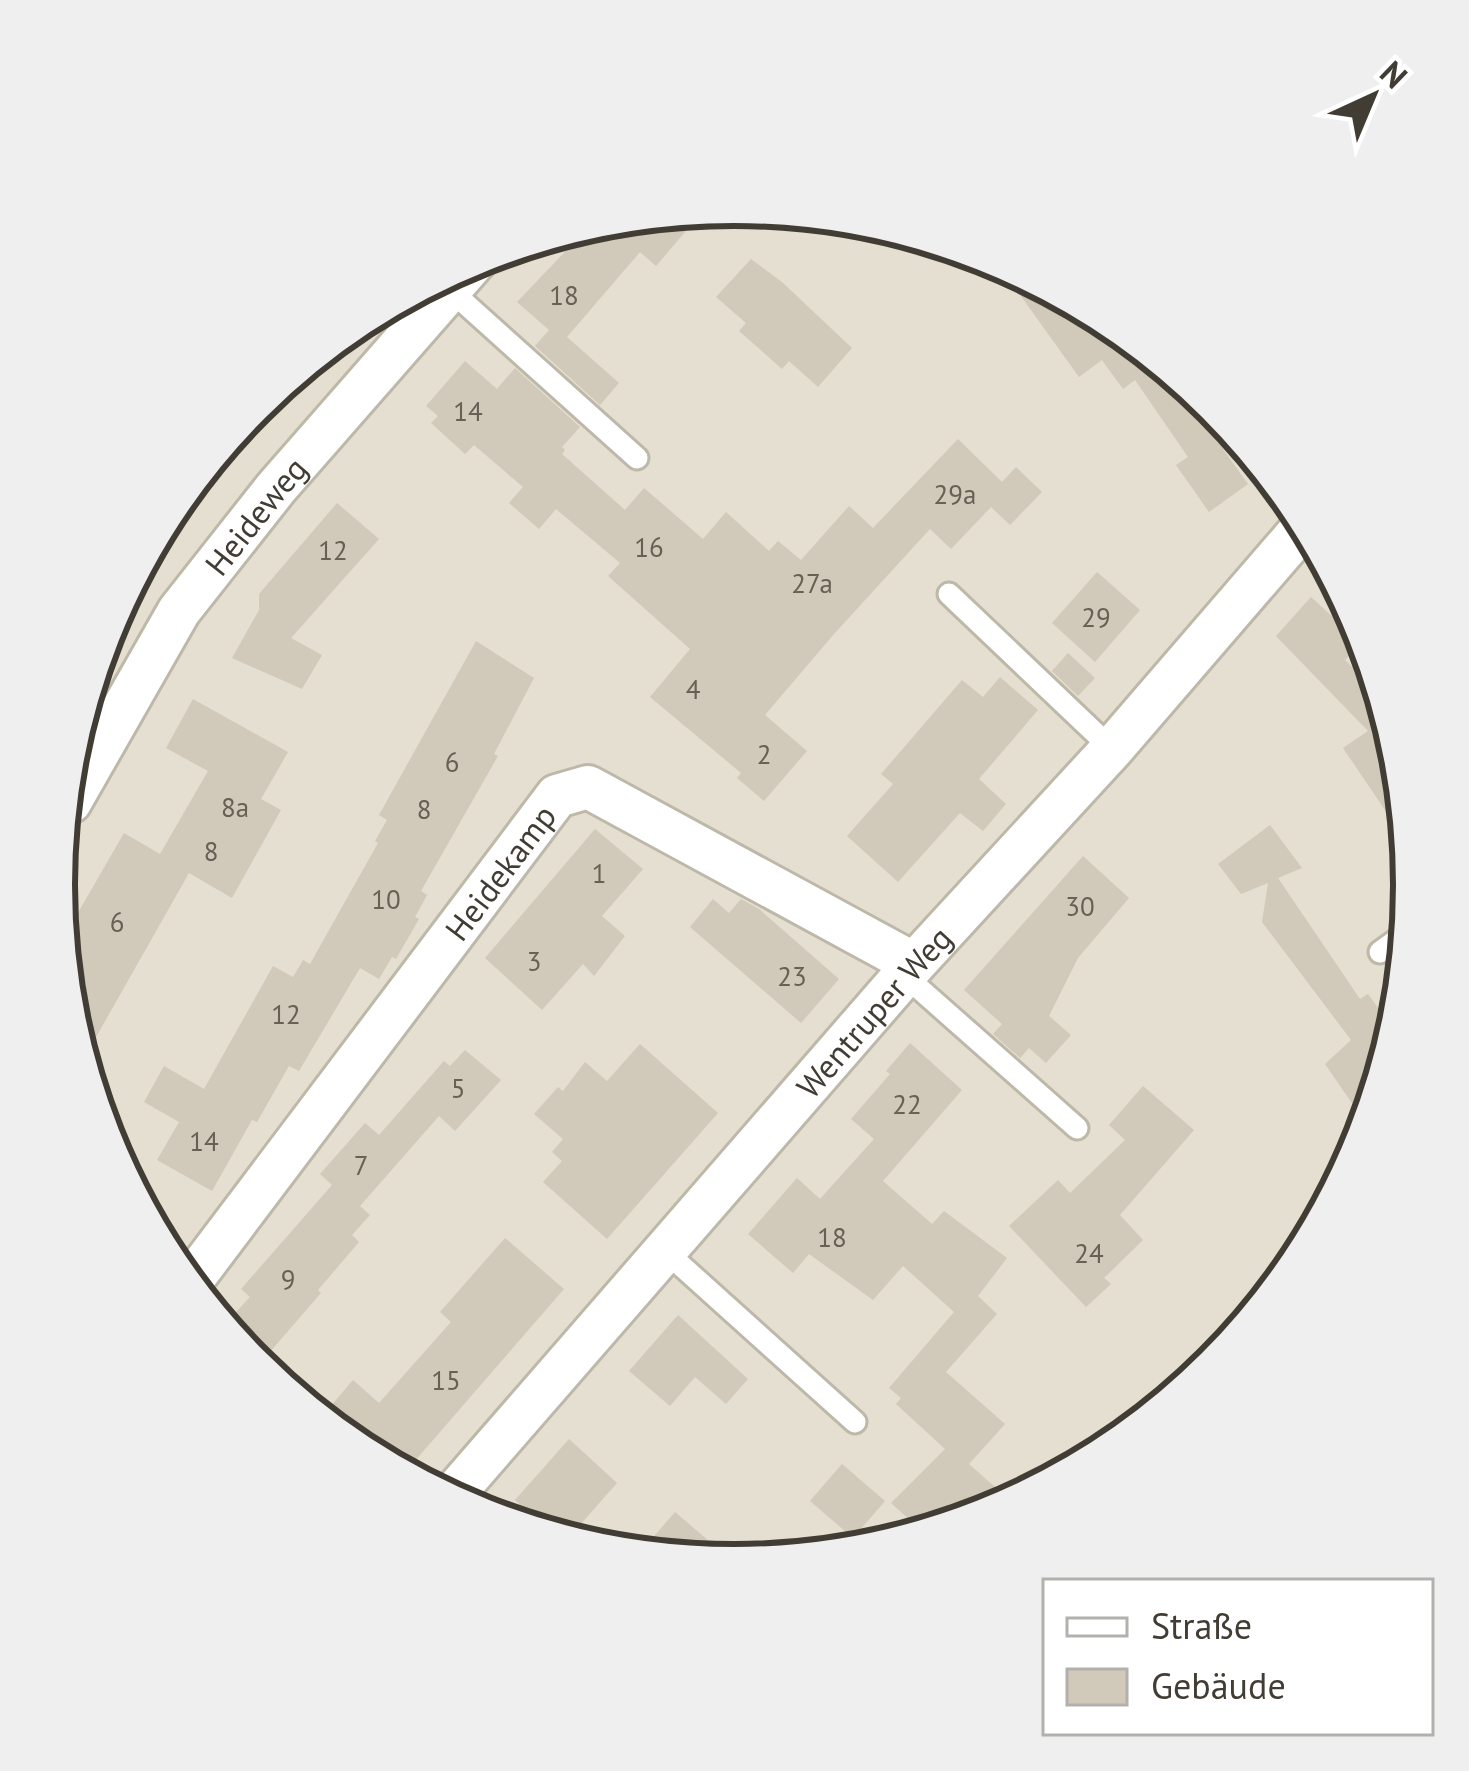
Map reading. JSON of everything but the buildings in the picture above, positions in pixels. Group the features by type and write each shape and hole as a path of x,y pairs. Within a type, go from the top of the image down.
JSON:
{"street":[{"name":"Heideweg","path":"85,776 179,611 276,488 446,293"},
{"name":"Wentruper Weg","path":"461,1485 909,969 1112,749 1294,537"},
{"name":"Heidekamp","path":"199,1270 556,796 588,787 909,969"}],"lane":[{"path":"451,290 637,458"},
{"path":"950,594 1112,749"},
{"path":"1380,952 1391,944"},
{"path":"909,969 1077,1128"},
{"path":"665,1251 855,1422"}],"shaded area":[{"path":"691,227 778,227 905,248 1026,294 1136,362 1230,451 1306,556 1359,674 1388,799 1393,929 1372,1056 1326,1177 1258,1287 1169,1381 1064,1457 987,1495 905,1523 778,1544 648,1539 523,1510 405,1457 300,1381 211,1287 143,1177 97,1056 76,929 81,799 110,674 163,556 239,451 333,362 443,294 564,248"}]}
